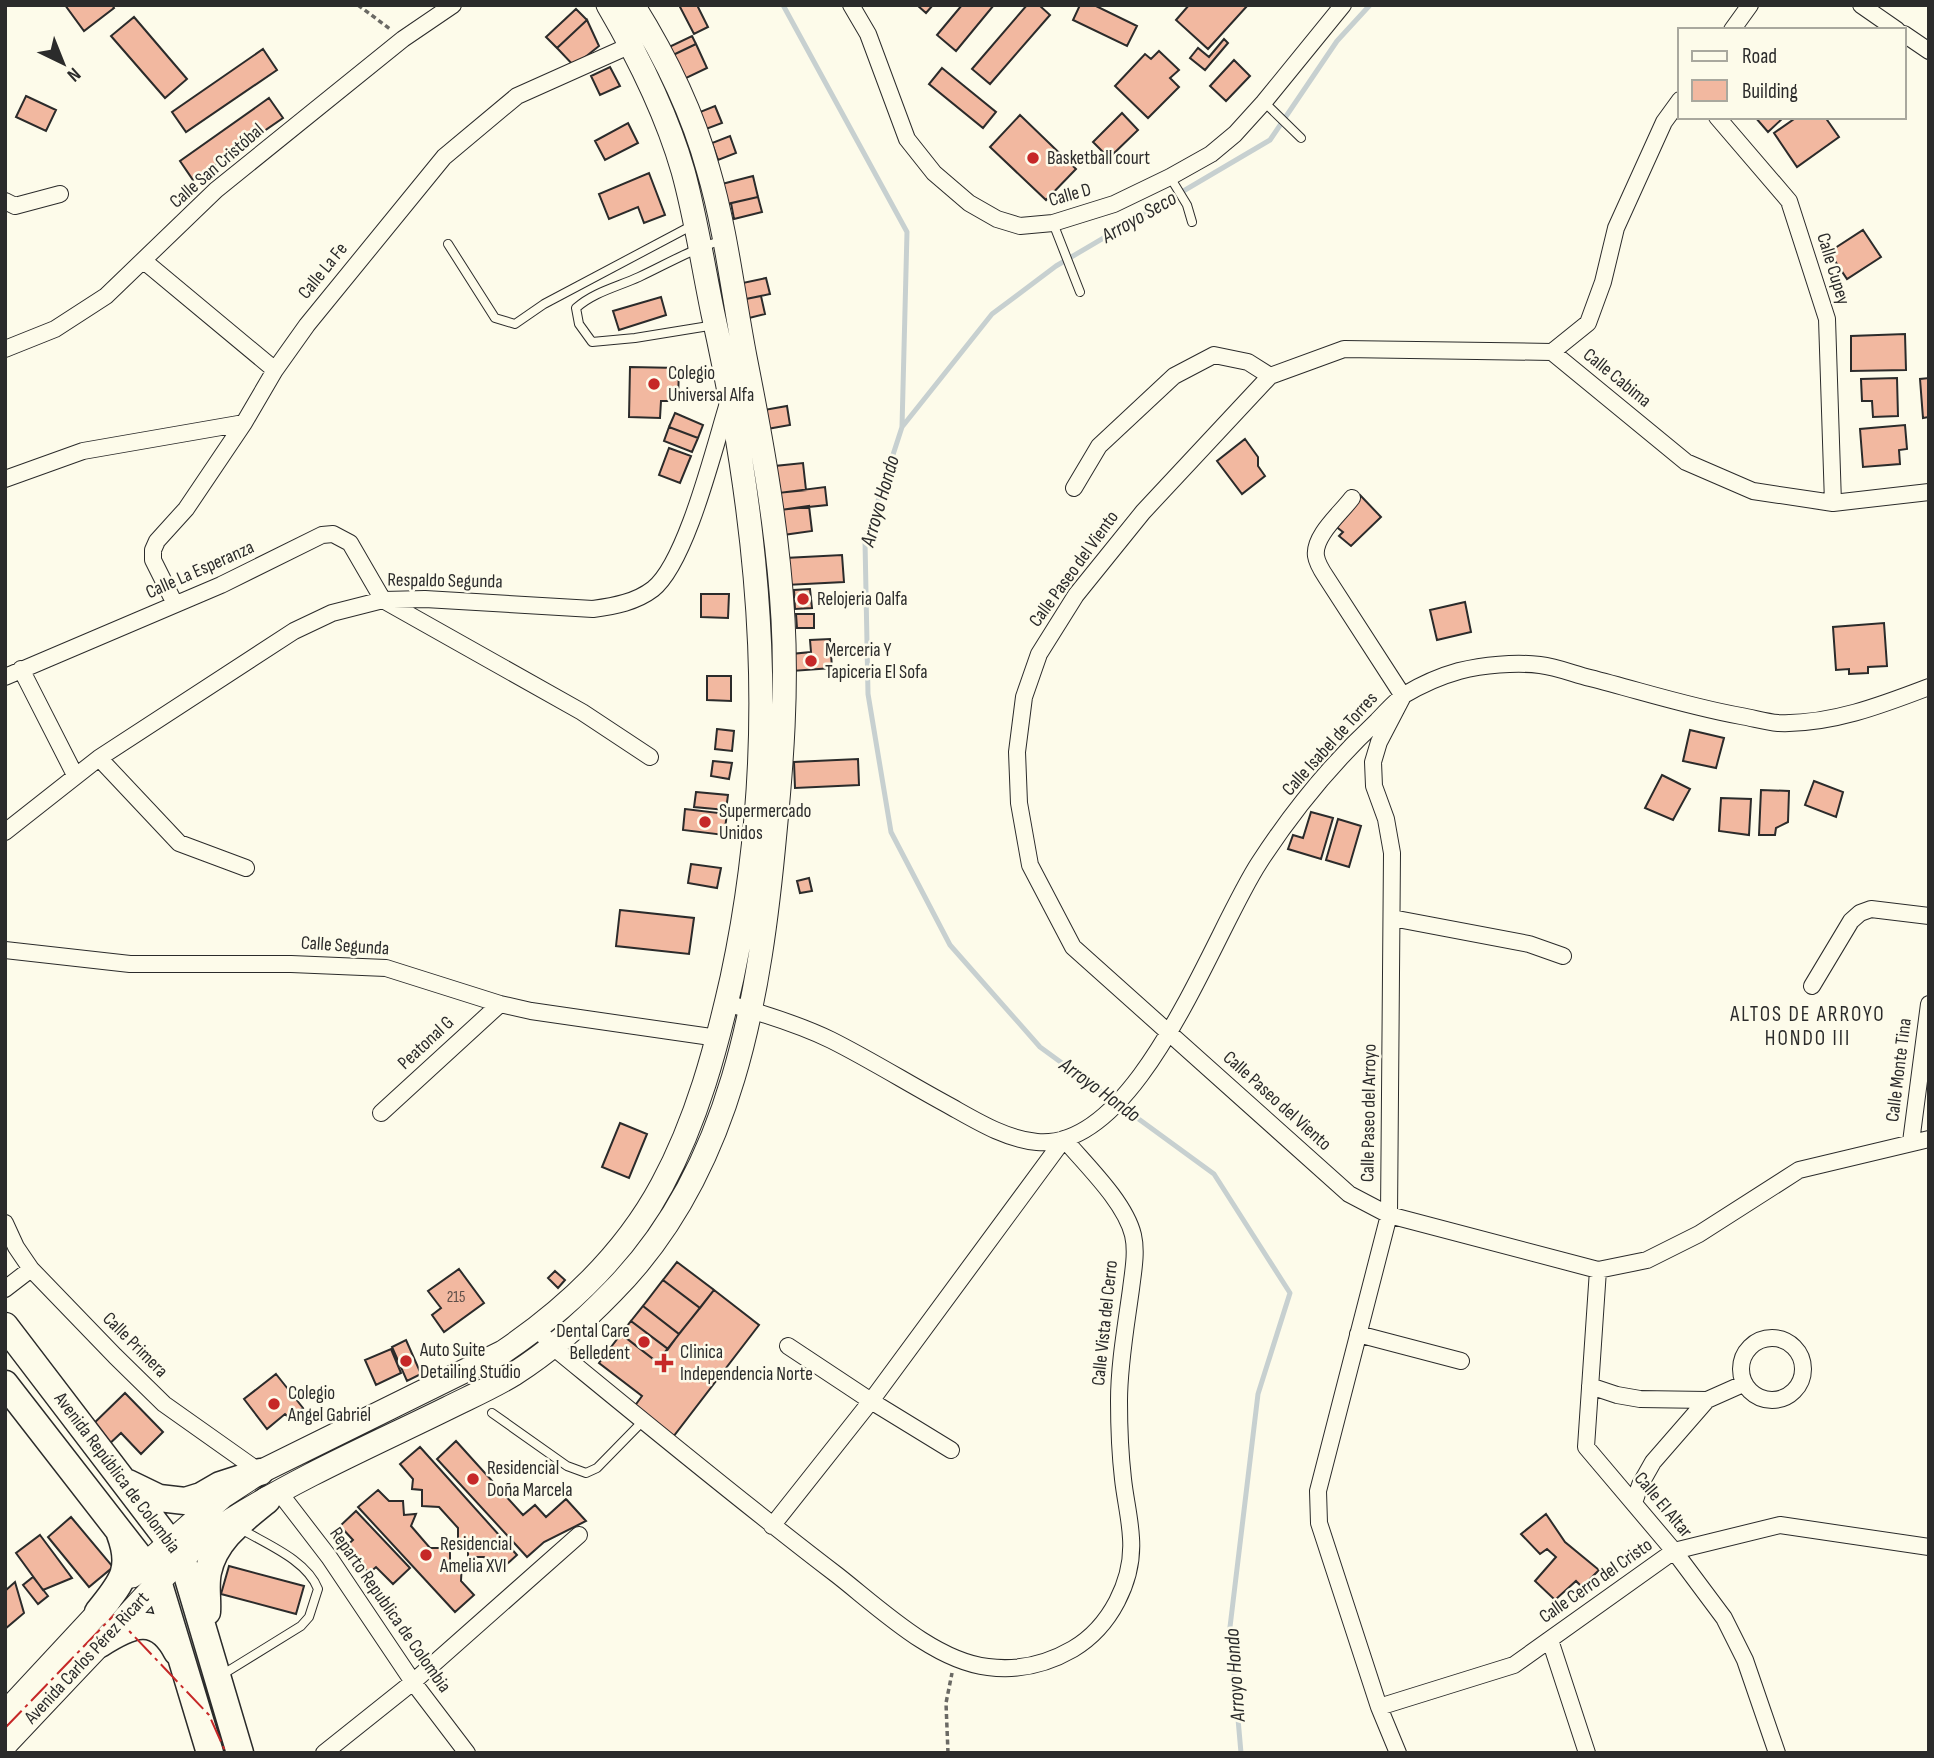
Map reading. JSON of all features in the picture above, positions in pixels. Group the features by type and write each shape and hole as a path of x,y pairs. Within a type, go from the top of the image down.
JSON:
{"main road":[{"path":"163,1561 222,1497 260,1472 503,1352 538,1329 594,1279 643,1217 662,1185 685,1138 701,1096 718,1038 741,935 753,845 762,695 758,596 731,395 683,172 668,127 631,45 608,5"},
{"path":"163,1561 273,1496 510,1377 553,1347 612,1293 645,1257 691,1186 727,1103 751,1010 765,928 780,774 784,685 783,618 778,559 757,412 709,171 696,130 673,76 633,5"},
{"name":"Avenida República de Colombia","path":"5,1326 124,1481 207,1645 240,1753"},
{"name":"Avenida República de Colombia","path":"5,1384 117,1526 163,1561 184,1666 210,1753"},
{"path":"124,1481 159,1498 185,1501 201,1496 220,1485 260,1472"},
{"path":"207,1645 208,1572 215,1553 236,1526 273,1496"},
{"path":"98,1612 117,1588 126,1565 127,1552 117,1526"},
{"name":"Avenida Carlos Pérez Ricart","path":"5,1713 98,1612 163,1561"},
{"name":"Avenida Carlos Pérez Ricart","path":"5,1744 100,1644 163,1561"},
{"path":"100,1644 129,1627 156,1629 166,1636 184,1666"}],"street":[{"name":"Calle San Cristóbal","path":"5,349 55,329 106,296 216,190 403,39 453,5"},
{"name":"Calle D","path":"851,5 868,34 907,139 934,173 969,203 997,219 1020,226 1053,223 1114,204 1172,181 1211,154 1269,107 1343,5"},
{"path":"1733,28 1750,5"},
{"path":"1861,5 1894,28"},
{"path":"1906,35 1929,51"},
{"name":"Calle La Fe","path":"175,604 153,561 153,550 157,541 186,509 307,325 444,157 517,96 631,45"},
{"name":"Calle Cabima","path":"1678,103 1664,122 1616,228 1603,282 1588,323 1552,352 1686,462 1753,491 1833,503 1929,492"},
{"name":"Calle Cupey","path":"1719,119 1790,201 1826,319 1833,503"},
{"path":"5,201 15,206 60,194"},
{"path":"144,261 275,370"},
{"name":"Calle Paseo del Viento","path":"1389,1215 1349,1194 1073,947 1030,865 1019,803 1017,752 1024,697 1039,654 1076,595 1143,512 1270,376 1345,349 1552,352"},
{"path":"1074,488 1098,446 1174,376 1214,355 1248,362 1270,376"},
{"name":"Respaldo Segunda","path":"5,832 99,758 294,631 332,613 383,600 425,598 593,609 613,606 643,596 656,587 675,561 731,395"},
{"path":"5,479 83,451 244,423"},
{"path":"1352,498 1322,536 1316,547 1316,558 1403,696"},
{"name":"Calle La Esperanza","path":"5,677 221,585 322,536 333,534 350,543 383,600"},
{"path":"383,600 582,712 650,757"},
{"name":"Calle Isabel de Torres","path":"1064,1139 1088,1128 1108,1111 1142,1072 1170,1032 1207,966 1235,905 1258,864 1315,787 1358,738 1403,696 1459,671 1509,665 1540,665 1710,711 1778,723 1823,719 1878,707 1929,687"},
{"path":"21,669 75,775"},
{"name":"Calle Paseo del Arroyo","path":"1398,1753 1319,1523 1318,1492 1389,1215 1392,853 1386,819 1374,786 1373,762 1379,742 1403,696"},
{"path":"99,758 179,843 246,868"},
{"path":"1812,986 1851,921 1860,913 1871,909 1929,916"},
{"path":"1392,918 1529,944 1563,956"},
{"name":"Calle Segunda","path":"5,950 130,964 291,964 386,968 500,1004 531,1011 718,1038"},
{"path":"726,1003 830,1040 982,1124 1017,1138 1036,1142 1064,1139"},
{"name":"Peatonal G","path":"381,1113 500,1004"},
{"name":"Calle Monte Tina","path":"1911,1142 1929,1004"},
{"path":"772,1525 871,1401 1064,1139"},
{"name":"Calle Vista del Cerro","path":"538,1329 553,1347 772,1525 918,1637 956,1658 985,1667 1033,1666 1060,1657 1099,1628 1115,1606 1130,1564 1131,1539 1122,1467 1119,1400 1133,1236 1125,1215 1064,1139"},
{"path":"1389,1215 1598,1270 1647,1259 1689,1239 1799,1170 1929,1139"},
{"name":"Calle Primera","path":"5,1223 16,1247 31,1269 164,1404 260,1472"},
{"path":"5,1289 31,1269"},
{"name":"Calle El Altar","path":"1598,1270 1586,1447 1674,1551 1724,1618 1745,1660 1777,1753"},
{"path":"1359,1334 1461,1361"},
{"path":"1774,1337 1797,1349 1803,1374 1798,1387 1788,1396 1776,1401 1763,1400 1751,1394 1743,1384 1740,1371 1742,1357 1749,1346 1760,1339 1774,1337"},
{"path":"788,1346 951,1450"},
{"path":"1590,1386 1640,1399 1707,1399 1743,1384"},
{"path":"1633,1503 1653,1462 1707,1399"},
{"name":"Reparto Republica de Colombia","path":"273,1496 329,1557 413,1682 467,1753"},
{"name":"Calle Cerro del Cristo","path":"1380,1707 1514,1665 1674,1551 1780,1525 1929,1547"},
{"path":"324,1753 413,1682 579,1535"},
{"path":"1550,1640 1587,1753"}],"lane":[{"path":"1269,107 1301,138"},
{"path":"1172,181 1187,205 1192,222"},
{"path":"1053,223 1080,292"},
{"path":"448,244 495,318 515,324 544,304 695,224"},
{"path":"715,324 635,338 592,342 579,324 576,308 588,298 700,247 724,240"},
{"path":"492,1413 567,1466 586,1473 597,1468 643,1420"},
{"path":"217,1678 301,1626 309,1618 318,1589 313,1580 294,1562 236,1526"}],"path":[{"path":"358,5 403,39"},
{"path":"948,1753 946,1703 956,1658"}],"building":[{"path":"65,5 112,5 114,8 84,31"},
{"path":"679,5 697,5 708,27 694,34"},
{"path":"917,5 933,5 926,13"},
{"path":"962,5 994,5 956,51 937,35"},
{"path":"1027,5 1039,5 1050,15 990,84 972,69"},
{"path":"1080,5 1094,5 1137,26 1127,46 1073,20"},
{"path":"1189,5 1248,5 1208,49 1176,20"},
{"path":"576,9 587,20 557,48 546,37"},
{"path":"134,17 187,79 165,98 111,36"},
{"path":"587,20 599,46 574,66 557,48"},
{"path":"692,36 696,44 671,56 667,48"},
{"path":"1224,39 1228,43 1205,70 1190,58 1198,48 1209,57"},
{"path":"696,44 707,68 682,80 671,56"},
{"path":"263,49 277,70 186,132 172,112"},
{"path":"1159,51 1179,70 1170,78 1179,87 1148,118 1115,86 1145,54 1151,59"},
{"path":"1234,60 1250,76 1226,101 1210,86"},
{"path":"610,67 620,86 600,95 591,76"},
{"path":"942,68 996,112 983,128 929,84"},
{"path":"26,96 56,110 46,131 16,117"},
{"path":"269,98 283,118 193,180 180,161"},
{"path":"715,106 722,123 706,129 700,112"},
{"path":"1122,113 1138,130 1109,158 1093,142"},
{"name":"Basketball court","path":"1020,115 1076,169 1046,200 990,147"},
{"path":"1757,119 1782,119 1768,132"},
{"path":"1794,119 1826,119 1839,137 1797,167 1774,133"},
{"path":"628,123 638,143 605,160 595,141"},
{"path":"730,136 736,153 718,160 712,143"},
{"path":"649,173 665,215 644,223 638,207 609,219 599,194"},
{"path":"753,176 758,197 723,205 718,185"},
{"path":"758,197 762,212 734,219 731,203"},
{"path":"1863,230 1881,257 1847,279 1829,252"},
{"path":"766,278 770,294 741,300 738,284"},
{"path":"761,296 765,314 745,319 741,300"},
{"path":"661,297 666,315 619,330 613,311"},
{"path":"1905,334 1906,370 1851,371 1851,336"},
{"name":"Colegio Universal Alfa","path":"630,367 679,368 678,401 661,401 660,418 629,417"},
{"path":"1897,378 1898,416 1873,417 1872,401 1862,401 1861,379"},
{"path":"1929,378 1929,417 1923,418 1920,379"},
{"path":"787,406 790,425 767,429 764,410"},
{"path":"675,413 703,425 698,438 669,427"},
{"path":"1905,425 1907,449 1899,450 1900,464 1863,467 1860,429"},
{"path":"669,427 698,438 692,452 664,441"},
{"path":"1245,439 1258,457 1258,466 1265,476 1242,494 1217,461"},
{"path":"669,448 691,456 680,483 659,475"},
{"path":"803,463 806,490 778,493 775,466"},
{"path":"825,487 827,505 780,510 778,493"},
{"path":"1360,495 1381,517 1351,546 1339,536 1343,532 1334,525"},
{"path":"809,506 812,531 783,535 780,510"},
{"path":"842,555 844,582 786,585 785,558"},
{"name":"Relojeria Oalfa","path":"810,589 812,608 795,609 794,590"},
{"path":"701,594 729,594 728,618 701,617"},
{"path":"1465,602 1471,632 1437,640 1430,610"},
{"path":"796,614 814,614 814,628 797,628"},
{"path":"1884,623 1887,666 1868,667 1868,673 1849,674 1849,669 1836,670 1833,627"},
{"name":"Merceria Y Tapiceria El Sofa","path":"830,639 832,668 792,671 791,654 811,652 810,640"},
{"path":"707,676 731,676 731,701 707,700"},
{"path":"717,729 734,731 732,751 715,749"},
{"path":"1690,730 1724,738 1716,768 1683,761"},
{"path":"858,759 859,785 795,788 794,762"},
{"path":"713,761 732,763 729,779 711,776"},
{"path":"1662,775 1690,789 1673,820 1645,808"},
{"path":"1814,781 1843,792 1836,817 1805,805"},
{"path":"1761,790 1789,791 1788,822 1776,828 1775,835 1759,835"},
{"path":"696,792 728,795 726,810 694,807"},
{"path":"1721,798 1751,799 1749,835 1719,831"},
{"name":"Supermercado Unidos","path":"685,809 727,814 724,835 683,830"},
{"path":"1311,812 1333,818 1321,859 1288,849 1293,835 1303,838"},
{"path":"1338,819 1361,826 1349,867 1326,860"},
{"path":"691,864 721,868 717,888 688,883"},
{"path":"809,878 812,891 800,893 797,881"},
{"path":"620,910 694,918 689,954 616,946"},
{"path":"620,1123 647,1134 629,1178 602,1167"},
{"path":"677,1262 714,1290 700,1308 663,1280"},
{"path":"459,1269 484,1303 444,1332 432,1315 441,1308 428,1291"},
{"path":"555,1271 565,1280 558,1288 548,1278"},
{"name":"Clinica Independencia Norte","path":"663,1280 700,1308 679,1334 643,1306"},
{"name":"Clinica Independencia Norte","path":"714,1290 759,1325 673,1437 634,1407 642,1396 599,1363 621,1334 657,1362"},
{"path":"643,1306 679,1334 668,1349 631,1321"},
{"name":"Dental Care Belledent","path":"631,1321 668,1349 657,1362 621,1334"},
{"name":"Auto Suite Detailing Studio","path":"406,1340 421,1374 407,1381 392,1347"},
{"path":"391,1349 401,1373 376,1385 365,1360"},
{"name":"Colegio Angel Gabriel","path":"276,1374 303,1408 290,1419 285,1414 267,1429 244,1399"},
{"path":"125,1393 163,1432 141,1454 121,1433 106,1447 89,1428"},
{"name":"Residencial Doña Marcela","path":"456,1441 523,1515 535,1505 546,1517 566,1499 586,1521 544,1542 527,1557 437,1459"},
{"name":"Residencial Doña Marcela","path":"420,1447 517,1555 498,1572 484,1557 468,1557 468,1540 458,1540 458,1528 439,1507 422,1506 422,1490 412,1489 413,1479 400,1464"},
{"name":"Residencial Amelia XVI","path":"378,1490 389,1501 403,1501 404,1515 416,1514 411,1526 430,1548 450,1548 450,1561 462,1562 461,1581 474,1595 455,1612 358,1507"},
{"name":"Residencial Amelia XVI","path":"356,1511 410,1568 393,1584 376,1567 369,1573 345,1547 353,1540 340,1526"},
{"path":"1546,1514 1565,1542 1599,1570 1582,1587 1576,1581 1555,1600 1535,1581 1556,1557 1547,1549 1540,1554 1521,1534"},
{"path":"71,1517 113,1567 89,1587 48,1537"},
{"path":"40,1535 72,1578 43,1590 16,1553"},
{"path":"229,1566 304,1586 296,1614 221,1594"},
{"path":"33,1577 48,1596 38,1604 23,1585"},
{"path":"15,1582 24,1613 5,1629 5,1591"}],"waterway":[{"name":"Arroyo Hondo","path":"783,5 907,232 902,427 865,541 868,694 891,832 950,945 1040,1047 1214,1174 1290,1293 1258,1394 1230,1627 1241,1753"},
{"name":"Arroyo Seco","path":"902,427 992,314 1056,266 1270,140 1337,41 1370,5"}],"power":[{"path":"5,1728 114,1615 209,1715 226,1753"}],"place":[{"name":"Basketball court","path":"1033,158"},
{"name":"Colegio Universal Alfa","path":"654,384"},
{"name":"Relojeria Oalfa","path":"803,599"},
{"name":"Merceria Y Tapiceria El Sofa","path":"811,661"},
{"name":"Supermercado Unidos","path":"705,822"},
{"name":"Dental Care Belledent","path":"644,1342"},
{"name":"Auto Suite Detailing Studio","path":"406,1361"},
{"name":"Clinica Independencia Norte","path":"664,1363"},
{"name":"Colegio Angel Gabriel","path":"274,1404"},
{"name":"Residencial Doña Marcela","path":"473,1479"},
{"name":"Residencial Amelia XVI","path":"426,1555"}],"district":[{"name":"ALTOS DE ARROYO HONDO III","path":"1808,1026"}]}
